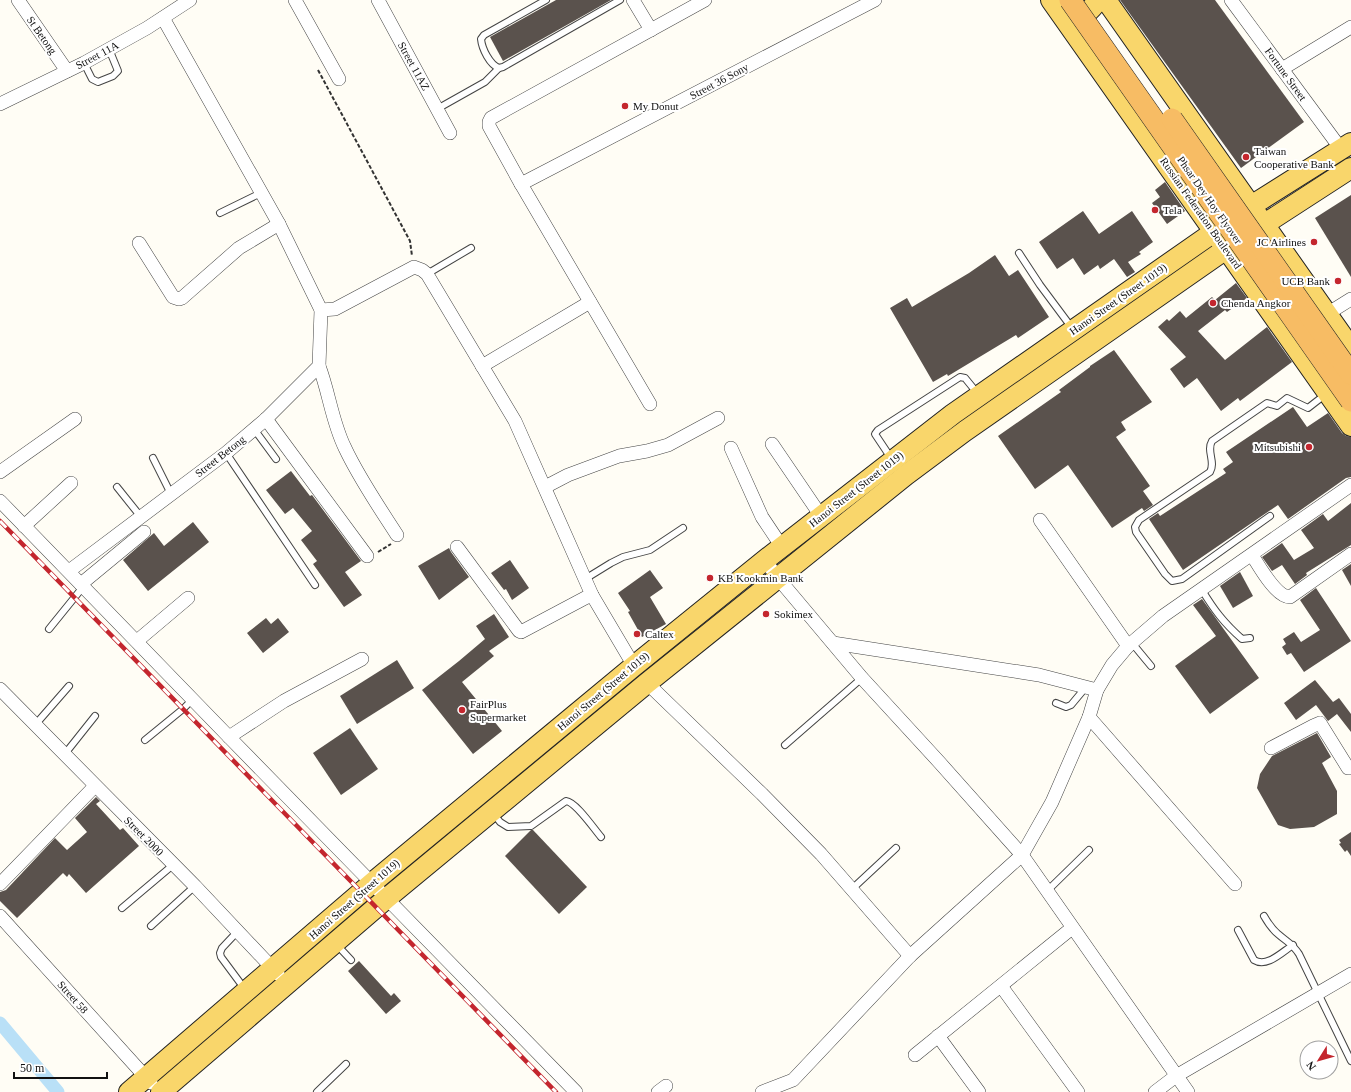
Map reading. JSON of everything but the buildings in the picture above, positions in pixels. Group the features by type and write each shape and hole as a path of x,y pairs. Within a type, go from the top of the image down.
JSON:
{"highway":[{"name":"Phsar Dey Hoy Flyover","path":"1087,0 1351,374"},
{"name":"Phsar Dey Hoy Flyover","path":"1060,4 1351,402"}],"main road":[{"path":"1060,4 1073,18 1087,14 1096,0"},
{"path":"1106,0 1351,348"},
{"name":"Russian Federation Boulevard","path":"1060,4 1214,232 1350,425"},
{"name":"Hanoi Street (Street 1019)","path":"156,1087 246,991 372,883 634,666 765,560 892,460 979,395 1251,206 1346,146"},
{"name":"Hanoi Street (Street 1019)","path":"129,1092 156,1087 287,983 386,898 646,683 906,475 965,431 1226,249 1351,168"},
{"path":"1350,425 1349,406 1351,402"}],"street":[{"name":"St Betong","path":"18,0 67,71"},
{"name":"Street 11A","path":"0,104 84,63 163,18 190,0"},
{"path":"296,0 339,79"},
{"name":"Street 11AZ","path":"378,0 450,132"},
{"path":"633,0 651,30"},
{"path":"650,404 521,184 489,126 489,122 491,118 706,0"},
{"name":"Street 36 Sony","path":"521,184 875,0"},
{"name":"Fortune Street","path":"1231,0 1282,69 1346,146"},
{"path":"163,18 278,224 321,310 319,366 326,384 334,418 345,447 374,500 397,535"},
{"path":"1282,69 1351,27"},
{"path":"139,243 173,297 179,299 182,298 238,248 278,224"},
{"path":"321,310 335,309 414,267 422,270 426,274 515,421 592,595 634,666"},
{"path":"1327,314 1351,299"},
{"path":"482,366 590,302"},
{"name":"Street Betong","path":"69,572 226,453 266,419 319,366"},
{"path":"545,487 568,475 619,456 647,451 668,445 718,418"},
{"path":"0,472 75,419"},
{"path":"266,419 367,556"},
{"path":"772,444 821,516"},
{"path":"731,448 762,517 782,547"},
{"path":"24,526 71,483"},
{"path":"762,1092 792,1080 910,956 1022,855 1052,802 1089,717 1092,689 1130,645 1163,616 1351,485"},
{"path":"0,501 576,1092"},
{"path":"1040,520 1130,645"},
{"path":"82,585 144,532"},
{"path":"457,547 521,632 592,595"},
{"path":"1252,554 1274,587 1286,597 1290,597 1351,554"},
{"path":"765,560 777,577 862,678 1022,855 1046,892 1188,1092"},
{"path":"137,641 188,598"},
{"path":"833,643 1039,675 1092,689"},
{"path":"229,737 284,701 362,659"},
{"path":"646,683 762,794 821,854 910,956"},
{"name":"Street 2000","path":"0,689 195,886 287,983"},
{"path":"1089,717 1235,884"},
{"path":"1271,748 1320,723 1348,768 1351,768"},
{"path":"0,884 95,786"},
{"name":"Street 58","path":"0,916 156,1087"},
{"path":"915,1055 1072,928"},
{"path":"1155,1092 1176,1076 1351,974"},
{"path":"1001,986 1078,1092"},
{"path":"938,1036 979,1092"}],"lane":[{"path":"499,68 493,66 481,39 484,35 546,0"},
{"path":"437,109 485,82 499,68 620,0"},
{"path":"84,63 92,79 98,82 113,76 118,71 109,49"},
{"path":"220,214 261,193"},
{"path":"426,274 471,248"},
{"path":"1019,253 1040,285 1074,330"},
{"path":"892,460 875,434 878,430 960,378 965,378 979,395"},
{"path":"1270,516 1182,579 1172,581 1165,574 1136,532 1135,527 1139,520 1210,472 1212,468 1209,446 1212,441 1267,403 1277,406 1287,398 1308,408 1328,393"},
{"path":"254,429 276,459"},
{"path":"226,453 315,585"},
{"path":"153,458 171,494"},
{"path":"118,487 141,517"},
{"path":"585,579 623,557 650,550 683,528"},
{"path":"49,629 82,585"},
{"path":"1202,590 1213,609 1226,625 1242,639 1250,638"},
{"path":"1130,645 1150,666"},
{"path":"785,745 862,678"},
{"path":"34,724 69,686"},
{"path":"1056,703 1066,707 1071,705 1092,689"},
{"path":"145,740 183,710 193,699"},
{"path":"64,755 95,716"},
{"path":"491,812 500,822 508,827 531,826 568,801 577,808 601,838"},
{"path":"852,889 896,848"},
{"path":"1046,892 1090,850"},
{"path":"122,908 173,865"},
{"path":"151,926 195,886"},
{"path":"1264,916 1278,935 1293,945 1299,954 1351,1061"},
{"path":"1238,930 1254,960 1259,963 1266,963 1293,945"},
{"path":"238,932 222,948 220,953 246,991"},
{"path":"334,942 351,960"},
{"path":"317,1092 346,1064"}],"path":[{"path":"317,69 410,241 414,267"},
{"path":"367,556 372,556 390,546 397,535"}],"waterway":[{"path":"0,1023 58,1092"}],"railway":[{"path":"0,521 556,1092"}],"place":[{"name":"My Donut","path":"625,106"},
{"name":"Taiwan Cooperative Bank","path":"1246,157"},
{"name":"Tela","path":"1155,210"},
{"name":"JC Airlines","path":"1314,242"},
{"name":"UCB Bank","path":"1338,281"},
{"name":"Chenda Angkor","path":"1213,303"},
{"name":"Mitsubishi","path":"1309,447"},
{"name":"KB Kookmin Bank","path":"710,578"},
{"name":"Sokimex","path":"766,614"},
{"name":"Caltex","path":"637,634"},
{"name":"FairPlus Supermarket","path":"462,710"}]}
